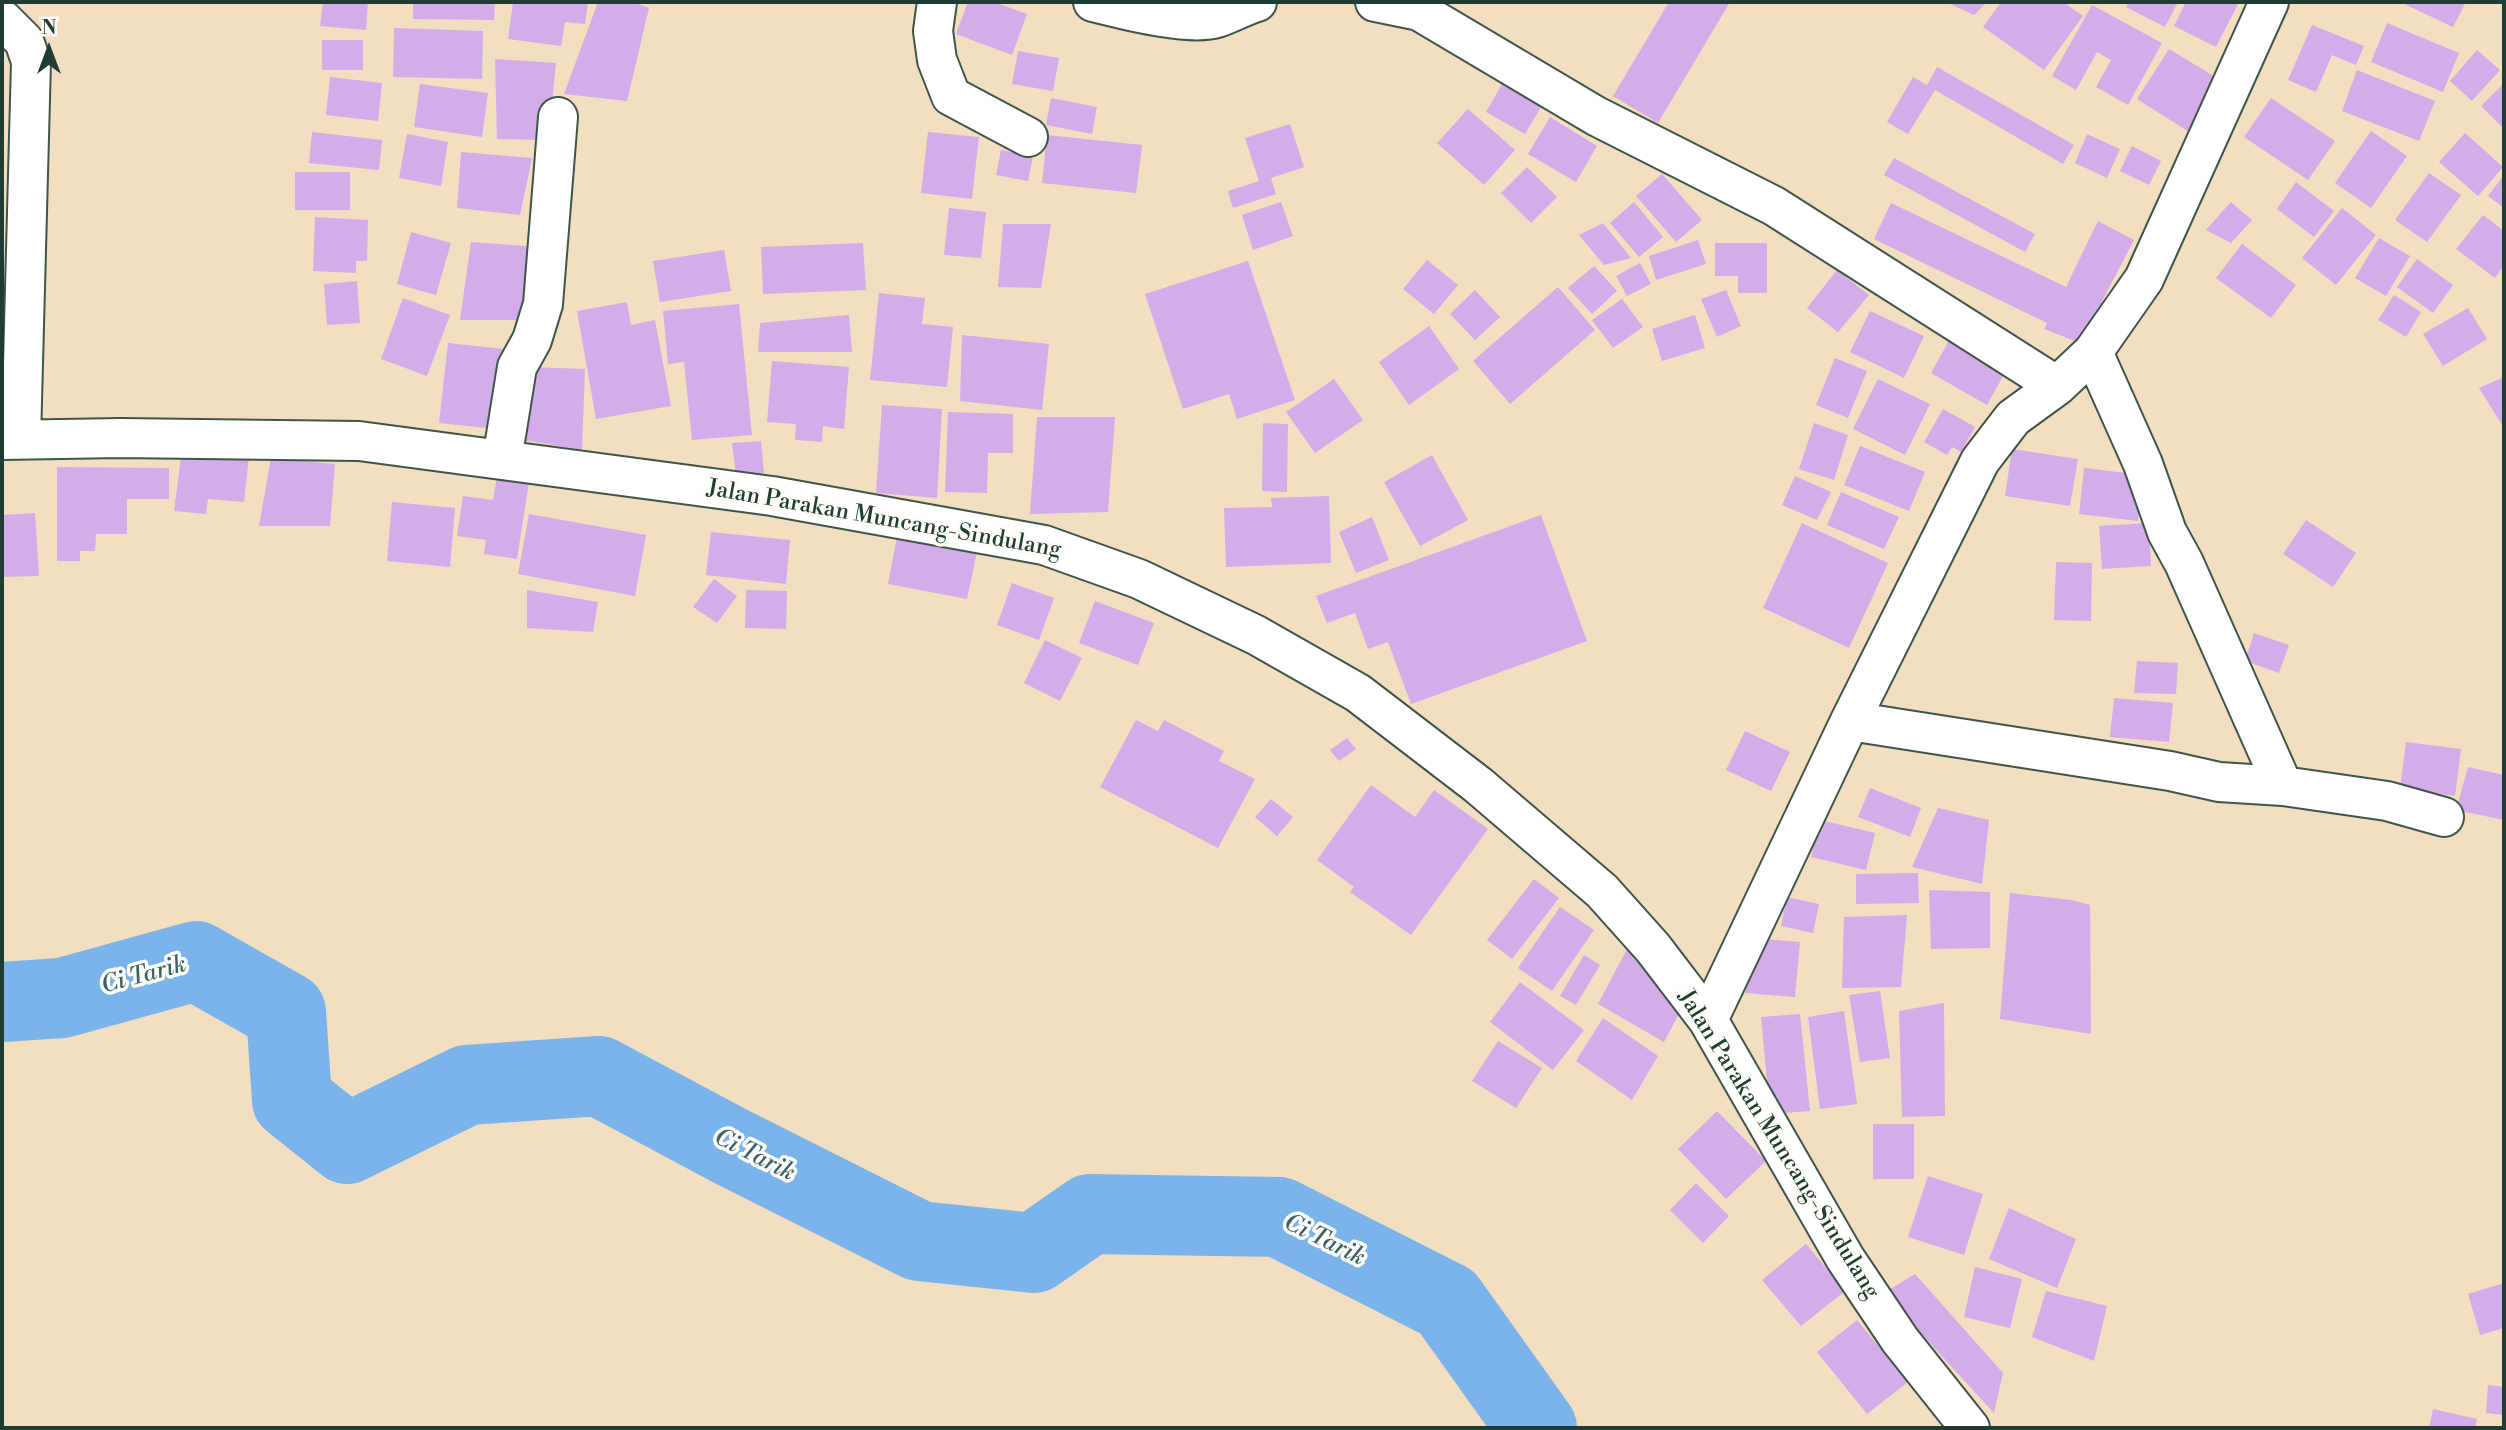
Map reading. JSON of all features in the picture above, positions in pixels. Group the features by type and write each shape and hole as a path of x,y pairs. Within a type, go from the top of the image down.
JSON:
{"street":[{"path":"937,2 933,31 937,60 951,96 1028,137"},
{"path":"1093,2 1198,21 1217,18 1257,2"},
{"path":"1375,2 1419,7 1596,116 1774,206 2075,369 2143,464 2167,532 2184,563 2249,784"},
{"path":"1708,1020 1850,721 1980,461 2014,418 2075,369 2144,278 2269,2"},
{"path":"2,19 24,41 31,61 11,439"},
{"path":"502,460 517,367 532,340 544,304 558,117"},
{"name":"Jalan Parakan Muncang-Sindulang","path":"11,439 359,441 772,496 1044,545 1139,579 1256,635 1358,693 1478,785 1602,891 1653,948 1708,1020 1845,1258 1900,1340 1970,1428"},
{"path":"1850,721 2249,784 2387,801 2444,817"}],"building":[{"path":"323,2 368,2 366,30 320,26"},
{"path":"413,2 495,2 494,20 413,19"},
{"path":"513,2 588,2 585,24 565,22 561,46 508,39"},
{"path":"598,2 632,2 649,8 627,101 564,94"},
{"path":"968,2 994,2 1027,14 1012,55 956,34"},
{"path":"1669,2 1730,2 1658,123 1613,96"},
{"path":"1946,2 1987,2 1974,15"},
{"path":"2001,2 2063,2 2083,16 2044,70 1983,27"},
{"path":"2129,2 2178,2 2165,27 2126,7"},
{"path":"2186,2 2239,2 2216,47 2174,26"},
{"path":"2400,2 2466,2 2453,27"},
{"path":"2092,5 2162,43 2128,105 2096,87 2111,60 2097,52 2076,90 2052,76"},
{"path":"2387,23 2459,53 2443,92 2371,62"},
{"path":"2312,25 2364,46 2356,65 2332,55 2316,92 2288,80"},
{"path":"394,28 483,31 482,79 393,77"},
{"path":"322,40 363,40 363,70 322,70"},
{"path":"2169,49 2222,81 2189,132 2137,99"},
{"path":"2477,50 2500,70 2472,101 2450,81"},
{"path":"1018,51 1059,58 1053,91 1012,84"},
{"path":"495,59 556,63 548,140 497,139"},
{"path":"1937,67 2074,145 2063,164 1935,90 1908,134 1887,122 1913,77 1927,85"},
{"path":"2357,70 2435,101 2419,141 2342,111"},
{"path":"330,77 382,83 378,121 326,115"},
{"path":"1505,79 1544,102 1525,134 1486,112"},
{"path":"2504,83 2504,129 2481,106"},
{"path":"420,84 488,93 482,137 414,127"},
{"path":"1051,98 1097,107 1092,134 1046,125"},
{"path":"2271,98 2335,141 2308,180 2244,137"},
{"path":"1468,109 1515,150 1484,185 1437,143"},
{"path":"1550,117 1597,146 1576,182 1528,154"},
{"path":"1290,124 1304,167 1271,178 1276,194 1233,208 1228,191 1259,181 1245,138"},
{"path":"2371,131 2407,156 2371,208 2335,183"},
{"path":"312,132 382,140 379,170 309,163"},
{"path":"928,132 979,137 972,199 921,193"},
{"path":"2465,133 2503,167 2478,196 2439,162"},
{"path":"407,134 448,142 441,186 399,178"},
{"path":"2087,134 2120,149 2107,178 2075,163"},
{"path":"1047,135 1142,145 1136,193 1042,183"},
{"path":"2132,146 2161,161 2149,185 2120,171"},
{"path":"1001,150 1033,156 1028,181 996,175"},
{"path":"461,152 532,158 520,215 457,208"},
{"path":"1894,158 2035,234 2025,252 1884,175"},
{"path":"1527,167 1557,197 1531,223 1501,193"},
{"path":"295,172 350,172 350,210 295,210"},
{"path":"2429,173 2461,195 2427,242 2395,220"},
{"path":"1662,174 1702,220 1676,242 1636,196"},
{"path":"2504,175 2504,208 2488,196"},
{"path":"2296,182 2334,211 2314,237 2277,209"},
{"path":"1281,202 1293,236 1253,250 1242,215"},
{"path":"1634,202 1663,237 1639,257 1610,223"},
{"path":"2231,202 2252,220 2231,243 2206,230"},
{"path":"1891,203 2066,287 2098,221 2134,240 2080,343 2044,329 2047,323 1874,239"},
{"path":"949,208 986,212 981,258 944,255"},
{"path":"2342,208 2376,235 2336,285 2302,258"},
{"path":"2483,215 2504,231 2504,265 2495,278 2456,249"},
{"path":"315,217 368,220 367,261 356,261 356,273 313,271"},
{"path":"1603,223 1631,258 1604,265 1579,235"},
{"path":"1003,224 1051,224 1041,288 998,287"},
{"path":"411,232 451,243 436,295 397,284"},
{"path":"2379,238 2410,256 2386,296 2355,278"},
{"path":"1698,240 1706,264 1656,280 1649,256"},
{"path":"471,242 538,247 529,320 460,320"},
{"path":"863,243 866,290 763,294 761,247"},
{"path":"1715,243 1767,243 1767,293 1738,293 1738,276 1715,276"},
{"path":"2242,244 2296,285 2271,318 2216,278"},
{"path":"724,250 731,291 660,302 653,261"},
{"path":"2417,259 2453,285 2433,313 2397,287"},
{"path":"1427,260 1458,285 1434,314 1403,289"},
{"path":"1248,261 1295,400 1237,419 1229,394 1183,409 1145,294"},
{"path":"1640,263 1651,284 1627,296 1616,276"},
{"path":"1594,266 1617,291 1592,314 1568,288"},
{"path":"1837,270 1869,295 1838,332 1807,308"},
{"path":"357,281 360,323 327,325 324,284"},
{"path":"1558,287 1595,330 1510,404 1473,361"},
{"path":"1475,290 1500,317 1475,340 1450,314"},
{"path":"1726,290 1741,326 1717,337 1701,299"},
{"path":"879,293 925,298 922,324 953,327 947,387 870,380"},
{"path":"2394,295 2421,312 2406,337 2378,320"},
{"path":"403,298 450,315 427,376 381,359"},
{"path":"1622,299 1643,327 1613,348 1592,320"},
{"path":"627,302 631,325 655,320 671,406 596,419 577,311"},
{"path":"739,304 752,435 692,440 684,362 668,364 663,311"},
{"path":"2468,308 2487,339 2443,366 2423,334"},
{"path":"1870,311 1924,336 1904,378 1850,352"},
{"path":"849,315 852,352 758,352 760,323"},
{"path":"1695,315 1705,348 1662,361 1652,329"},
{"path":"1429,326 1459,369 1409,405 1379,362"},
{"path":"962,335 1049,344 1042,410 960,401"},
{"path":"1952,335 2008,367 1987,405 1931,373"},
{"path":"448,343 504,349 496,429 439,423"},
{"path":"1835,358 1867,371 1848,418 1816,405"},
{"path":"772,361 849,367 844,429 823,426 822,442 795,440 796,424 767,422"},
{"path":"532,367 585,369 582,450 518,439"},
{"path":"2504,377 2504,428 2479,388"},
{"path":"1334,379 1363,420 1315,453 1286,412"},
{"path":"1878,379 1930,404 1905,455 1853,429"},
{"path":"882,405 942,409 937,498 876,493"},
{"path":"1943,409 1975,427 1961,452 1952,447 1947,455 1924,442"},
{"path":"948,412 1013,414 1013,453 988,453 987,493 945,492"},
{"path":"1037,417 1115,417 1108,512 1030,514"},
{"path":"1263,423 1288,424 1287,492 1262,491"},
{"path":"1814,423 1848,435 1834,480 1799,469"},
{"path":"761,441 764,473 736,476 732,443"},
{"path":"1860,446 1925,472 1909,511 1844,485"},
{"path":"182,449 249,457 244,502 208,499 206,514 174,511"},
{"path":"2012,449 2078,459 2070,506 2005,496"},
{"path":"1432,455 1468,520 1420,546 1384,482"},
{"path":"271,458 335,464 330,526 259,526"},
{"path":"57,467 169,468 169,499 127,499 127,534 96,534 95,551 80,551 80,561 57,561"},
{"path":"2084,468 2143,475 2138,521 2079,514"},
{"path":"1795,476 1831,492 1817,520 1782,505"},
{"path":"497,477 529,482 517,559 484,554 486,540 457,536 463,496 493,500"},
{"path":"1841,492 1899,517 1884,549 1827,525"},
{"path":"1329,496 1331,563 1226,567 1224,508 1272,507 1271,498"},
{"path":"392,502 455,508 450,567 387,561"},
{"path":"35,513 39,576 2,577 2,515"},
{"path":"529,514 646,535 635,596 518,574"},
{"path":"1541,515 1587,641 1411,704 1388,642 1368,649 1355,613 1327,623 1316,596"},
{"path":"1372,517 1389,560 1356,573 1339,532"},
{"path":"2306,520 2356,553 2333,587 2283,554"},
{"path":"1802,523 1888,563 1849,648 1763,608"},
{"path":"2149,523 2151,566 2102,569 2099,526"},
{"path":"711,532 790,540 786,584 706,575"},
{"path":"898,532 978,547 967,599 888,584"},
{"path":"2056,562 2092,563 2091,621 2054,620"},
{"path":"714,579 737,596 717,623 693,607"},
{"path":"1012,583 1054,598 1039,640 997,625"},
{"path":"527,590 598,602 593,632 527,628"},
{"path":"746,590 787,591 786,629 745,628"},
{"path":"1095,601 1154,623 1138,665 1079,643"},
{"path":"2254,633 2289,645 2279,673 2245,661"},
{"path":"1045,640 1082,658 1060,701 1024,683"},
{"path":"2137,661 2178,663 2176,694 2134,693"},
{"path":"2114,698 2173,703 2169,742 2110,737"},
{"path":"1136,720 1158,731 1164,720 1224,751 1219,761 1255,779 1218,848 1100,787"},
{"path":"1745,731 1790,752 1771,791 1726,770"},
{"path":"1347,738 1356,749 1339,761 1330,750"},
{"path":"2406,742 2461,749 2455,796 2400,788"},
{"path":"2468,767 2504,775 2504,820 2456,810"},
{"path":"1371,785 1415,817 1434,790 1488,829 1411,935 1350,892 1354,887 1317,860"},
{"path":"1870,788 1921,808 1910,837 1858,817"},
{"path":"1271,799 1293,817 1277,836 1255,817"},
{"path":"1938,808 1989,820 1982,884 1912,867"},
{"path":"1820,820 1875,833 1866,870 1811,857"},
{"path":"1918,873 1919,903 1856,904 1856,874"},
{"path":"1534,879 1559,898 1512,959 1487,940"},
{"path":"1929,890 1990,892 1990,948 1931,949"},
{"path":"2010,893 2071,900 2090,905 2091,1034 2000,1019"},
{"path":"1787,897 1819,904 1813,933 1781,926"},
{"path":"1560,907 1594,930 1552,991 1518,968"},
{"path":"1907,915 1901,987 1842,988 1844,917"},
{"path":"1752,938 1800,942 1795,997 1745,993"},
{"path":"1627,949 1681,1010 1664,1042 1598,1004"},
{"path":"1584,955 1600,965 1576,1005 1560,996"},
{"path":"1520,982 1584,1030 1553,1070 1490,1022"},
{"path":"1880,991 1890,1058 1860,1062 1849,995"},
{"path":"1944,1003 1945,1116 1902,1117 1899,1011"},
{"path":"1844,1011 1857,1104 1820,1109 1808,1017"},
{"path":"1800,1014 1810,1111 1770,1114 1761,1017"},
{"path":"1603,1018 1658,1056 1632,1100 1576,1061"},
{"path":"1498,1041 1542,1068 1516,1108 1472,1081"},
{"path":"1717,1111 1766,1161 1726,1199 1678,1149"},
{"path":"1873,1124 1914,1124 1914,1179 1873,1179"},
{"path":"1928,1176 1983,1194 1964,1255 1908,1237"},
{"path":"1696,1183 1729,1216 1703,1243 1670,1210"},
{"path":"2009,1208 2076,1239 2057,1288 1989,1259"},
{"path":"1806,1244 1845,1291 1801,1326 1762,1280"},
{"path":"1975,1267 2022,1279 2010,1328 1964,1317"},
{"path":"1915,1274 2003,1373 1994,1413 1884,1293"},
{"path":"2504,1283 2504,1328 2480,1335 2468,1294"},
{"path":"2046,1291 2107,1306 2094,1361 2032,1337"},
{"path":"1857,1320 1908,1382 1867,1414 1817,1352"},
{"path":"2488,1385 2504,1387 2504,1415 2486,1413"},
{"path":"2433,1409 2477,1419 2475,1428 2429,1428"}],"waterway":[{"name":"Ci Tarik","path":"2,1002 62,998 196,961 286,1012 292,1100 347,1144 467,1085 599,1076 732,1147 919,1241 1034,1253 1090,1214 1279,1217 1447,1302 1537,1428"}]}
